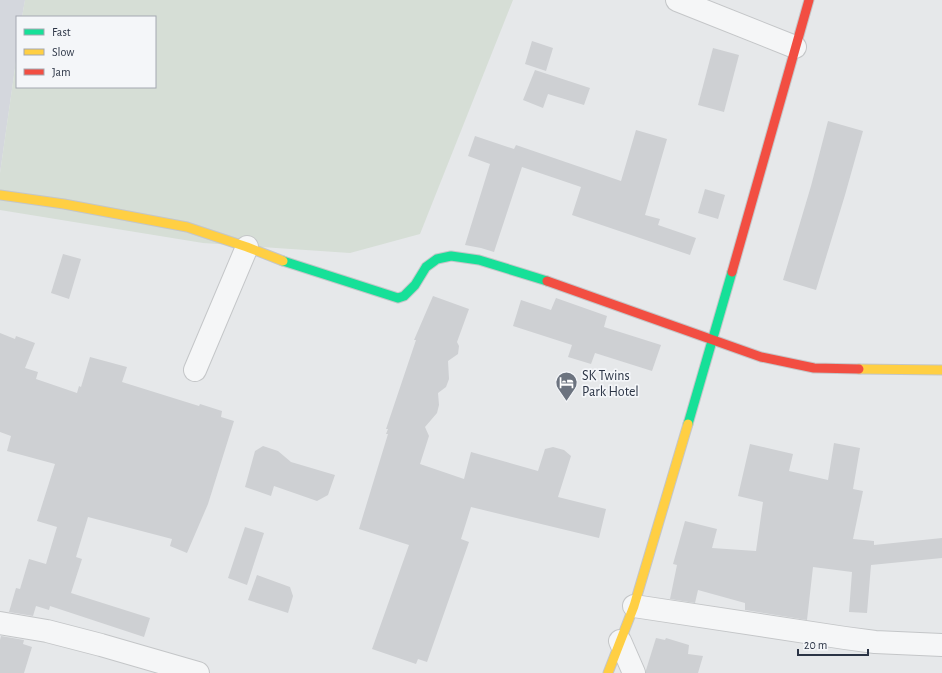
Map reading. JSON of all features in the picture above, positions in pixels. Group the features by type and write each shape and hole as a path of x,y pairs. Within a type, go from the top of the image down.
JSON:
{"street":[{"path":"676,0 795,46"},
{"path":"608,673 634,606 713,340 809,0"},
{"path":"0,195 64,204 187,226 247,247 272,258 398,298 404,296 415,285 426,267 437,259 451,256 479,260 532,276 761,357 814,368 942,370"},
{"path":"195,370 247,247"},
{"path":"634,606 875,642 942,645"},
{"path":"0,623 47,631 198,673"},
{"path":"620,641 634,673"}],"shaded area":[{"path":"0,0 25,0 22,16 16,16 16,61 0,173"},
{"path":"25,0 513,0 420,234 350,253 203,243 0,210 0,173 16,61 16,88 156,88 156,16 22,16"}],"building":[{"path":"532,41 553,48 546,71 525,64"},
{"path":"713,48 739,55 724,112 698,105"},
{"path":"535,70 590,88 584,105 548,94 543,108 523,100"},
{"path":"828,121 863,131 816,290 783,280 811,186"},
{"path":"636,130 667,139 645,215 660,219 658,225 696,238 690,255 572,215 581,187 522,167 494,252 465,245 490,164 468,156 475,136 514,149 516,145 621,181"},
{"path":"705,189 725,195 718,219 698,213"},
{"path":"63,254 81,259 69,299 51,293"},
{"path":"433,296 469,309 457,342 459,346 458,354 448,361 449,379 446,387 438,393 439,405 437,413 425,427 429,436 420,464 464,479 471,452 538,471 545,449 553,447 564,450 571,456 558,497 606,509 599,538 471,507 461,539 469,542 427,662 418,659 416,664 372,649 409,545 359,529 388,434 386,434 388,429 386,429 416,340 414,340"},
{"path":"556,298 607,316 604,327 661,345 652,371 595,353 591,364 568,357 572,345 513,326 521,300 551,310"},
{"path":"0,333 15,339 16,336 35,343 25,368 38,372 36,379 77,393 79,386 81,387 90,357 127,367 122,382 199,406 200,404 222,411 221,417 234,421 208,504 187,553 170,546 172,539 88,517 76,557 82,559 71,593 150,618 144,637 50,606 49,610 36,606 33,616 9,612 16,588 20,589 29,559 46,564 57,527 37,521 55,464 7,451 11,436 0,432"},
{"path":"834,443 860,448 853,489 863,491 853,539 874,541 874,545 942,538 942,558 871,565 867,613 849,612 852,572 813,567 807,620 745,610 745,603 698,590 695,603 670,599 677,565 673,564 685,521 717,529 712,548 756,551 763,502 738,496 750,444 793,454 789,471 828,480"},
{"path":"263,446 278,451 291,462 335,475 328,495 317,501 274,486 271,496 245,487 255,451"},
{"path":"245,527 264,533 247,585 228,578"},
{"path":"257,575 290,587 293,596 288,613 248,600"},
{"path":"1,636 24,640 23,644 32,647 24,673 0,673"},
{"path":"656,638 665,640 666,638 689,645 688,654 703,656 698,673 646,673"}],"traffic: fast":[{"path":"283,261 398,298 404,296 415,285 426,267 437,259 451,256 479,260 547,281"},
{"path":"688,424 732,272"}],"traffic: slow":[{"path":"0,195 64,204 187,227 283,261"},
{"path":"859,369 942,370"},
{"path":"608,673 634,606 688,424"}],"traffic: jam":[{"path":"732,272 809,0"},
{"path":"547,281 761,357 814,368 859,369"}],"place":[{"name":"SK Twins Park Hotel","path":"567,402"}]}
